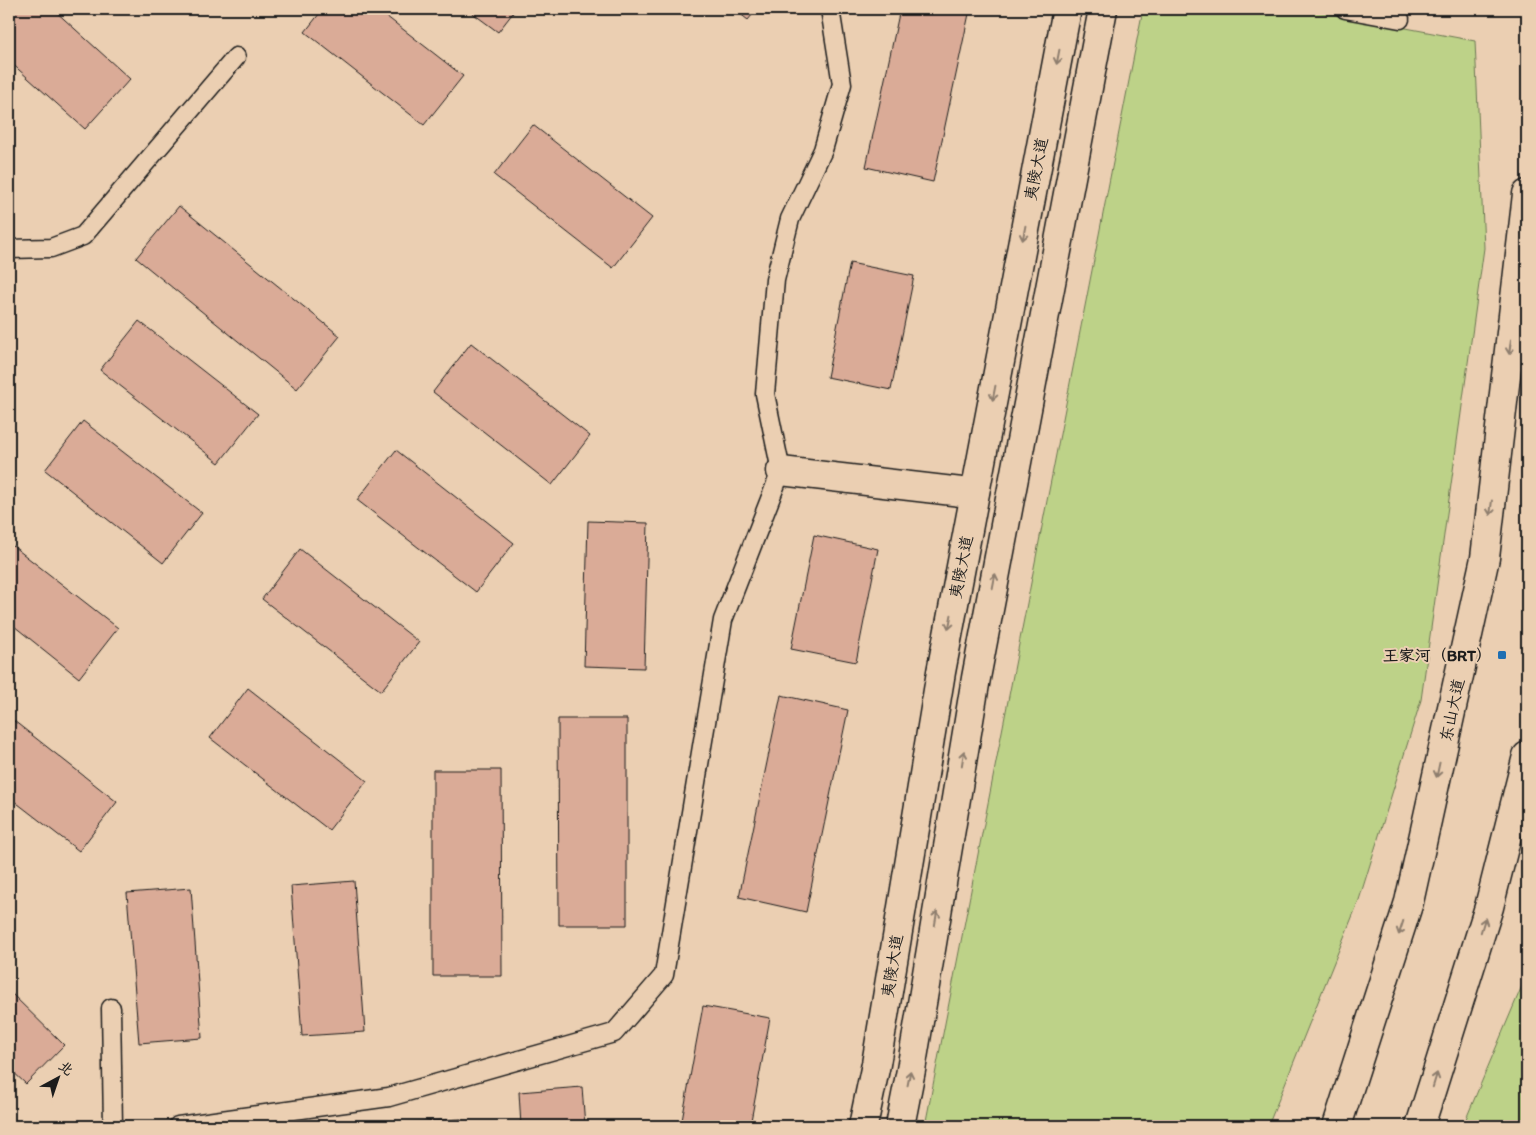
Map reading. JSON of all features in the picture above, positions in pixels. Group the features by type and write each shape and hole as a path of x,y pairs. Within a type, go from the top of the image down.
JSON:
{"main road":[{"name":"夷陵大道","path":"863,1126 876,1064 941,672 1067,9"},
{"path":"900,1126 978,669 1103,9"},
{"name":"东山大道","path":"1336,1126 1410,902 1485,558 1527,194"},
{"path":"781,470 970,493 975,491"},
{"path":"1420,1126 1489,908 1527,756"}],"lane":[{"path":"178,1126 389,1097 614,1033 664,974 723,620 781,470 765,394 775,280 790,219 823,150 842,84 830,9"},
{"path":"1345,9 1400,20"},
{"path":"9,249 51,248 83,236 236,57"},
{"path":"111,1008 113,1126"}],"green space":[{"path":"1143,9 1305,9 1475,41 1484,248 1421,700 1359,900 1268,1126 925,1126"},
{"path":"1527,974 1527,1126 1463,1126"}],"building":[{"path":"9,9 53,9 130,79 85,129 9,61"},
{"path":"323,9 377,9 463,76 424,125 305,32"},
{"path":"467,9 516,9 498,32"},
{"path":"734,9 757,9 748,20"},
{"path":"900,9 970,9 933,182 866,167"},
{"path":"533,125 652,218 613,268 494,175"},
{"path":"179,206 340,336 297,389 136,258"},
{"path":"850,263 914,276 891,390 827,377"},
{"path":"139,321 258,414 219,463 100,370"},
{"path":"471,343 590,436 552,485 433,392"},
{"path":"83,421 202,513 163,563 45,470"},
{"path":"396,450 514,543 476,592 357,500"},
{"path":"588,521 648,523 644,668 584,666"},
{"path":"814,535 878,549 856,662 791,649"},
{"path":"9,543 118,628 79,678 9,622"},
{"path":"300,549 419,642 381,691 262,599"},
{"path":"248,688 367,781 329,830 210,738"},
{"path":"781,695 848,710 806,912 739,897"},
{"path":"9,717 117,802 79,851 9,797"},
{"path":"558,719 627,719 627,925 559,925"},
{"path":"433,770 501,770 502,976 433,976"},
{"path":"354,881 365,1032 302,1036 291,886"},
{"path":"191,888 202,1038 139,1043 127,893"},
{"path":"9,991 64,1045 26,1084 9,1068"},
{"path":"703,1006 770,1018 750,1126 681,1126"},
{"path":"582,1087 585,1126 521,1126 519,1092"},
{"path":"461,1119 462,1126 398,1126 398,1123"}],"place":[{"name":"王家河（BRT）","path":"1502,655"}]}
